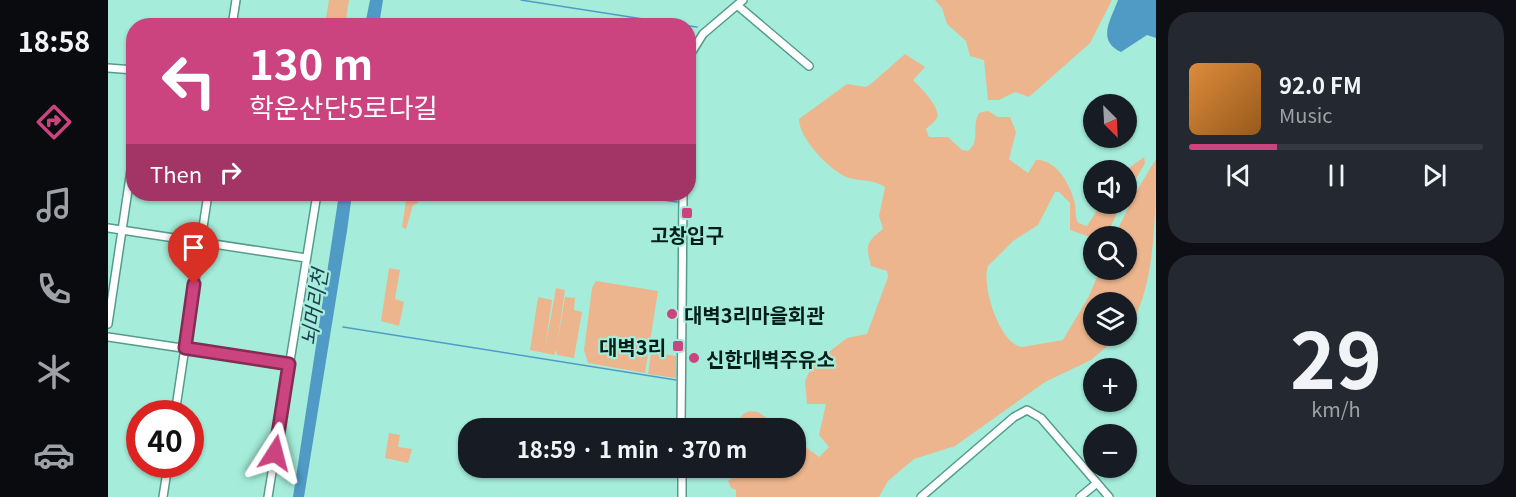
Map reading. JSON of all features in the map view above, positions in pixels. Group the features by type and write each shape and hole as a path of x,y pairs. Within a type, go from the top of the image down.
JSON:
{"street":[{"path":"233,18 236,0"},
{"path":"696,45 703,34 740,2 809,66"},
{"path":"108,68 126,69"},
{"path":"108,324 126,201"},
{"path":"177,400 207,201"},
{"path":"268,497 316,201"},
{"path":"681,418 683,201"},
{"path":"108,228 306,258"},
{"path":"108,336 289,364"},
{"path":"921,497 1014,417 1027,410 1041,418 1109,497"},
{"path":"163,497 166,478"},
{"path":"682,478 682,497"},
{"path":"1080,497 1097,483"}],"shaded area":[{"path":"329,0 349,0 346,18 326,18"},
{"path":"935,0 1112,0 1090,43 1029,97 1015,92 999,100 988,100 984,60 970,56 966,41 947,24 942,8"},
{"path":"905,54 925,67 913,80 936,108 937,118 926,129 929,137 948,137 962,150 968,151 974,143 979,113 988,111 998,117 1010,117 1016,132 1009,159 1028,173 1036,160 1044,161 1057,169 1070,189 1078,223 1087,226 1083,226 1083,235 1070,230 1070,203 1059,192 1055,192 1038,225 1013,241 988,266 987,286 990,299 999,325 1006,336 1022,347 1063,340 1083,306 1083,346 1107,346 1093,358 1083,358 1083,364 1045,382 955,446 914,459 888,481 879,497 736,497 736,490 731,488 728,481 732,478 806,478 806,447 819,457 829,447 819,435 826,404 807,404 805,381 813,364 847,338 867,334 888,277 887,271 871,266 868,254 868,245 883,229 879,216 885,187 849,178 825,162 804,136 799,119 847,84 866,87"},
{"path":"1144,157 1145,163 1137,177 1137,162"},
{"path":"1156,159 1156,200 1152,248 1144,294 1137,314 1137,292 1091,292 1096,280 1137,280 1137,226 1119,226 1125,214 1137,214 1137,190"},
{"path":"406,201 418,201 413,205 406,229 402,227"},
{"path":"1095,214 1116,214 1111,226 1087,226"},
{"path":"389,268 400,270 395,299 404,302 399,326 381,321"},
{"path":"596,281 658,291 645,373 588,363 584,350 592,288"},
{"path":"556,288 565,290 557,345 565,297 575,298 574,310 582,312 574,358 557,355 556,350 554,355 530,350 538,297 552,300 545,349"},
{"path":"651,352 676,356 676,378 648,374"},
{"path":"750,411 758,412 767,418 740,418"},
{"path":"389,433 400,435 398,447 412,449 408,463 385,458"}],"water":[{"path":"370,0 383,0 380,18 366,18"},
{"path":"1118,0 1156,0 1156,38 1147,35 1121,52 1113,47 1107,36 1109,22"},
{"path":"338,201 351,201 304,497 293,497"}],"waterway":[{"path":"521,0 637,18"},
{"path":"670,201 677,202"},
{"path":"343,327 676,380"}],"place":[{"name":"고창입구","path":"687,213"},
{"name":"대벽3리마을회관","path":"672,314"},
{"name":"대벽3리","path":"678,346"},
{"name":"신한대벽주유소","path":"694,358"}],"route":[{"path":"194,284 185,348 289,364 275,453"}],"water label":[{"name":"뇌머리천","path":"313,307"}]}
